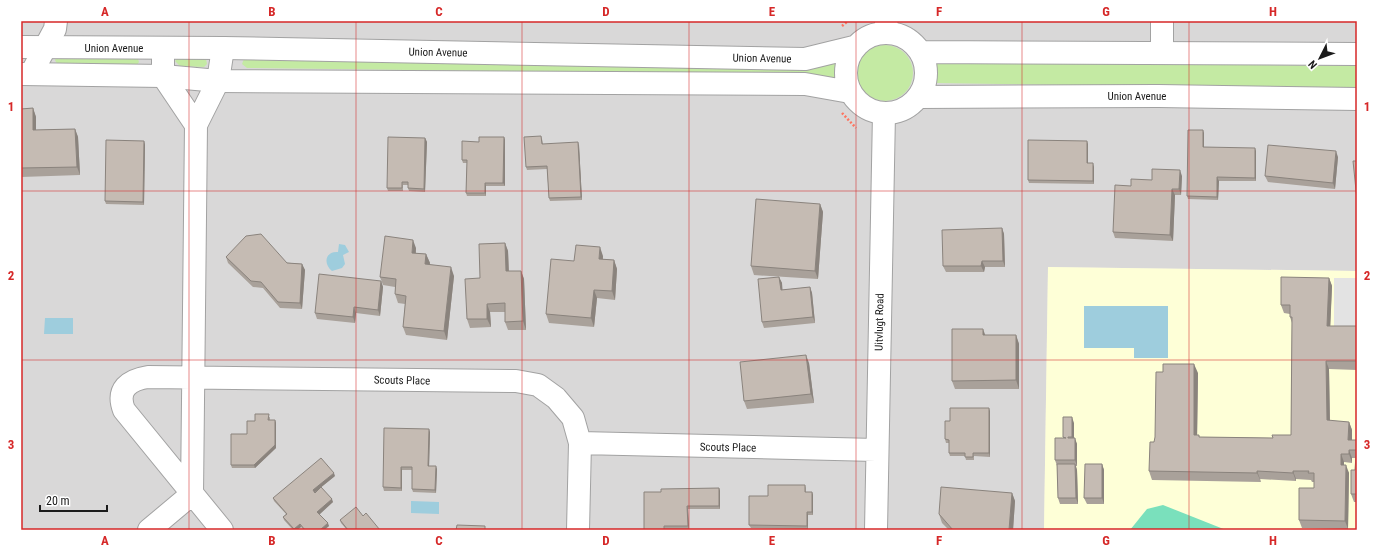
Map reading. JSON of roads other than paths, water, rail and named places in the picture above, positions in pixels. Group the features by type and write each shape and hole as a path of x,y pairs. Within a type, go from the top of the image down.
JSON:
{"street":[{"path":"26,74 56,29 56,21"},
{"path":"1162,21 1162,52"},
{"path":"26,74 163,76 218,81 805,84 844,101 856,101 864,107 884,113 903,109 918,97 924,87 926,75 920,52 906,39 887,27 864,39 854,47 847,61 844,101"},
{"name":"Union Avenue","path":"21,47 223,48 805,59 854,47"},
{"path":"163,48 163,76 196,125"},
{"path":"149,530 192,494 192,378 196,125 218,81 223,48"},
{"path":"920,52 1357,54"},
{"name":"Union Avenue","path":"918,97 1158,96 1357,99"},
{"name":"Uitvlugt Road","path":"876,530 876,450 884,113"},
{"name":"Scouts Place","path":"222,530 124,410 121,396 124,388 136,379 148,377 516,381 538,385 556,398 573,418 580,443 578,530"},
{"name":"Scouts Place","path":"580,443 876,450"}],"water":[{"path":"339,244 345,245 349,252 343,255 345,264 342,268 332,271 327,265 327,258 330,254 338,252"},
{"path":"1084,306 1168,306 1168,358 1134,358 1134,348 1084,348"},
{"path":"45,318 73,318 73,334 44,334"},
{"path":"411,501 439,502 439,514 411,513"}]}
